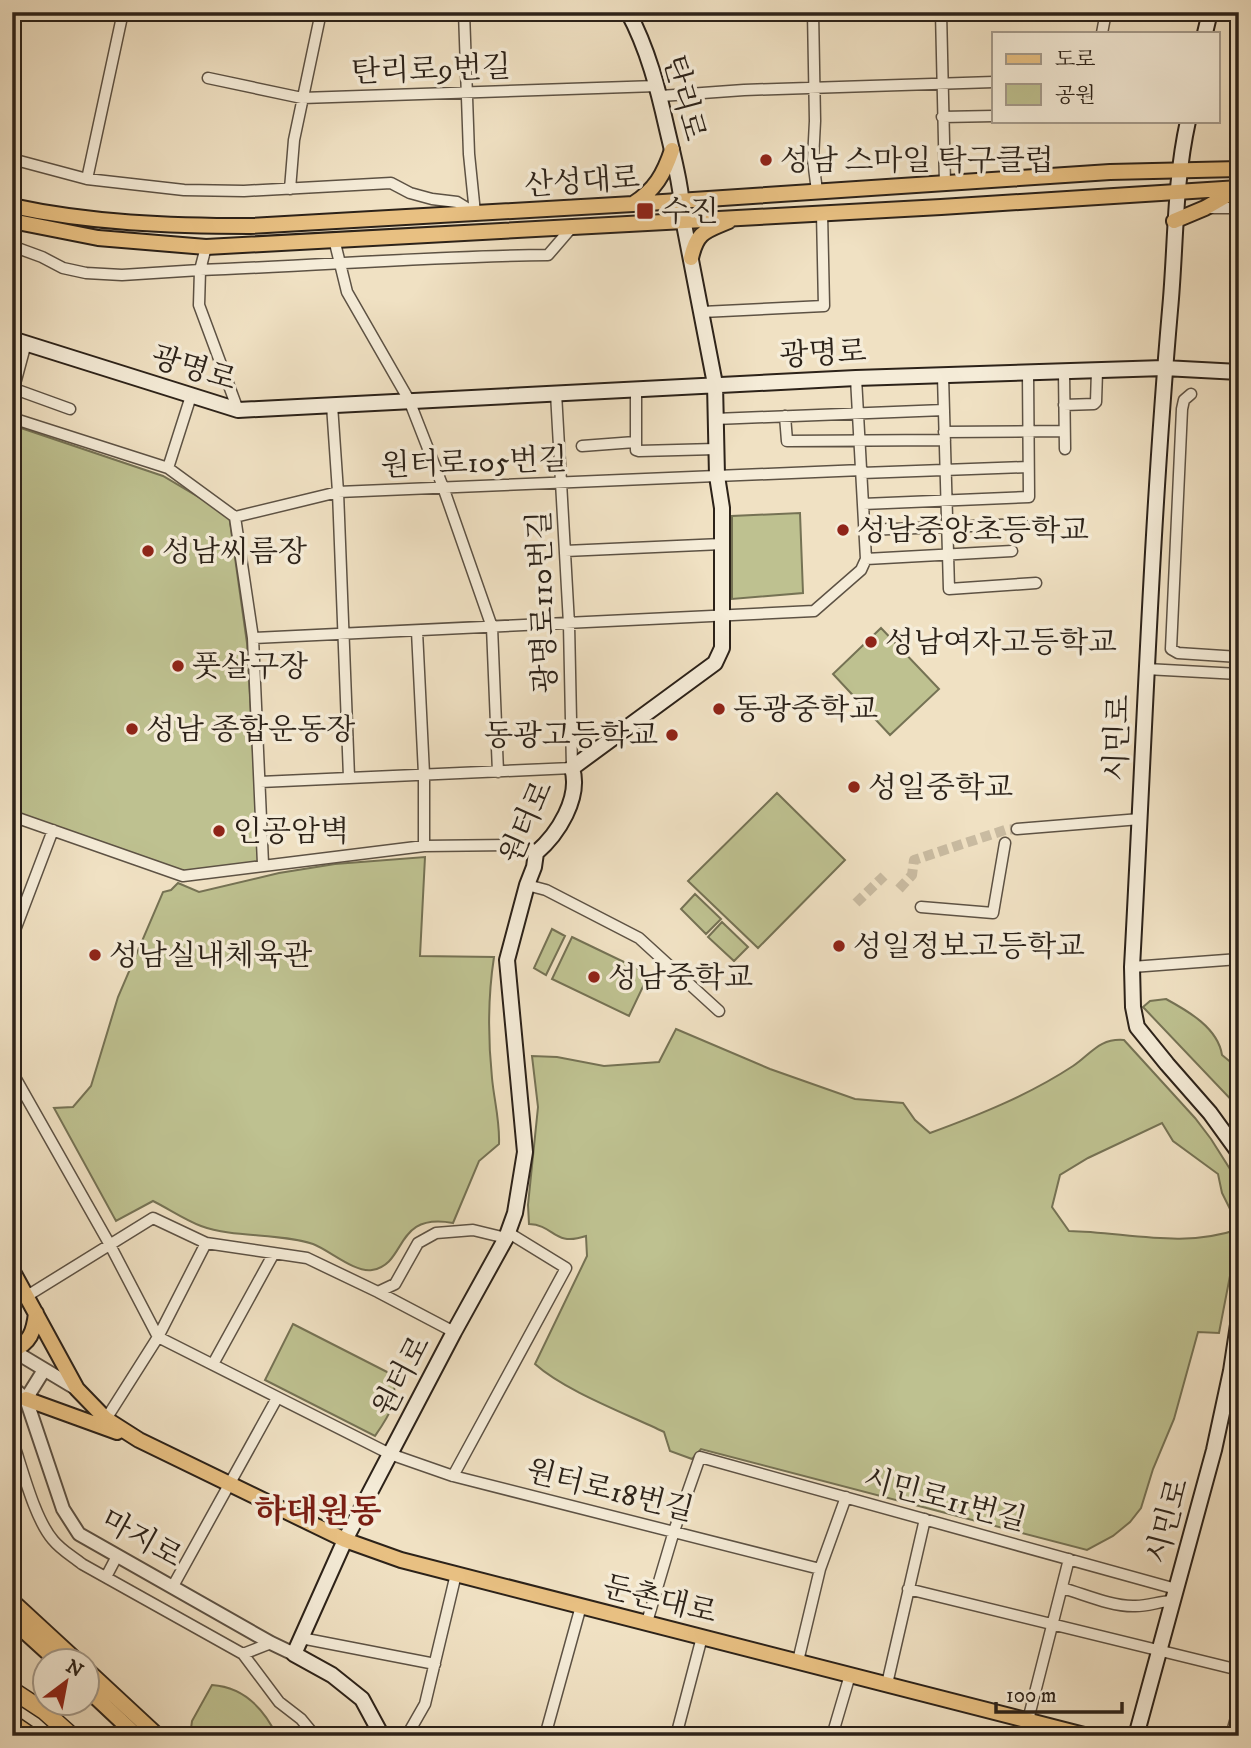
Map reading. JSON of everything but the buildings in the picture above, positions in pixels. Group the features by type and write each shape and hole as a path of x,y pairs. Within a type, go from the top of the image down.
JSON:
{"highway":[{"path":"12,1690 72,1736"},
{"path":"12,1723 31,1736"}],"main road":[{"name":"탄리로","path":"628,12 640,35 659,91 682,200"},
{"path":"1205,32 1210,12"},
{"name":"시민로","path":"1188,122 1174,221 1164,368 1146,669 1132,967 1133,1007 1137,1027 1210,1112 1239,1153"},
{"path":"634,204 652,190 660,179 672,150"},
{"name":"산성대로","path":"12,205 97,220 187,226 250,226 945,184 1110,167 1239,169"},
{"path":"1174,221 1205,208 1239,188"},
{"name":"산성대로","path":"12,221 98,238 206,247 1239,188"},
{"name":"원터로","path":"345,1540 454,1332 508,1236 515,1213 525,1152 507,960 536,853 547,843 567,812 574,776 572,768 715,663 722,648 723,508 717,475 715,384 683,219 682,200"},
{"path":"691,258 698,237 707,230 740,216"},
{"name":"광명로","path":"19,341 238,410 856,378 1164,368 1239,372"},
{"name":"둔촌대로","path":"12,1270 77,1389 106,1419 139,1440 345,1540 401,1560 1088,1736"},
{"path":"12,1350 22,1347 30,1338 36,1313"},
{"name":"시민로","path":"1136,1736 1214,1450 1239,1318"},
{"path":"19,1397 139,1440"},
{"path":"294,1654 345,1540"},
{"path":"12,1601 60,1646"},
{"path":"12,1620 40,1646"},
{"name":"마지로","path":"294,1654 332,1675 362,1699 382,1736"},
{"path":"102,1684 158,1736"},
{"path":"102,1703 137,1736"}],"street":[{"path":"87,179 123,12"},
{"path":"290,189 292,154 321,12"},
{"path":"464,12 469,154 475,213"},
{"path":"813,12 813,160 817,191"},
{"path":"941,12 945,184"},
{"path":"996,12 1106,13 1102,32"},
{"name":"탄리로9번길","path":"208,78 302,98 992,82"},
{"path":"942,117 992,116"},
{"path":"12,159 87,179 184,190 290,189 391,183 410,193 457,202 475,213"},
{"path":"1205,208 1239,208"},
{"path":"702,312 824,306 822,213"},
{"path":"12,246 63,268 86,273 122,275 495,255 548,255 573,226"},
{"path":"334,239 347,292 409,400 492,627 498,772"},
{"path":"206,247 200,271 198,305 238,410"},
{"path":"19,341 14,384 70,409"},
{"path":"1064,405 1096,402 1097,371"},
{"path":"1064,372 1065,449"},
{"path":"863,504 1029,497 1028,373"},
{"path":"943,376 949,589 1035,583"},
{"path":"254,638 814,611 861,570 866,559 856,378"},
{"path":"636,388 635,447 639,452 716,449"},
{"name":"광명로110번길","path":"556,393 569,624 572,768"},
{"path":"1191,394 1184,400 1182,409 1171,649 1178,653 1239,657"},
{"path":"168,468 191,396"},
{"path":"332,405 349,777"},
{"path":"715,419 944,410"},
{"path":"785,416 788,441 1065,431"},
{"path":"12,418 168,468 236,517 254,638 263,864"},
{"path":"582,446 635,442"},
{"name":"원터로105번길","path":"236,517 338,492 717,475 1028,467"},
{"path":"865,530 1023,524"},
{"path":"565,551 722,544"},
{"path":"866,559 1012,551"},
{"path":"417,631 424,774 424,846"},
{"path":"1146,669 1239,674"},
{"path":"260,782 572,768"},
{"path":"12,816 183,876 424,846 521,845 536,853"},
{"path":"1017,829 1140,819"},
{"path":"12,938 53,830"},
{"path":"921,906 993,912 1005,843"},
{"path":"527,885 546,890 639,938 719,1011"},
{"path":"1132,967 1239,960"},
{"path":"12,1072 110,1245 158,1337"},
{"path":"27,1296 153,1218 206,1243 307,1258 454,1332"},
{"path":"378,1292 395,1284 418,1243 436,1233 473,1230 508,1236 566,1268 453,1476"},
{"path":"106,1419 158,1337 206,1243"},
{"path":"213,1364 274,1253"},
{"name":"원터로18번길","path":"158,1337 390,1454 453,1476 820,1569"},
{"path":"12,1350 77,1389"},
{"path":"12,1387 19,1397 44,1370"},
{"name":"마지로","path":"19,1397 63,1509 79,1534 294,1654"},
{"path":"173,1586 277,1398"},
{"path":"1224,1402 1239,1411 1235,1422 1239,1428"},
{"path":"12,1439 43,1526 64,1551 243,1654 279,1702 315,1736"},
{"name":"시민로11번길","path":"674,1531 700,1457 1069,1559 1174,1595"},
{"path":"798,1661 820,1569 846,1497"},
{"path":"887,1684 925,1519"},
{"path":"647,1622 674,1531"},
{"path":"106,1577 117,1556"},
{"path":"1028,1720 1069,1559"},
{"path":"400,1736 409,1732 425,1704 456,1574"},
{"path":"908,1588 1239,1670"},
{"path":"1062,1588 1137,1607 1174,1595"},
{"path":"545,1736 581,1606"},
{"path":"690,1736 676,1734 702,1637"},
{"path":"301,1638 435,1664"},
{"path":"243,1654 271,1643"},
{"path":"832,1736 850,1675"},
{"path":"1231,1736 1239,1707"}],"green space":[{"name":"성남 종합운동장","path":"12,425 163,476 229,515 247,643 259,861 183,876 12,814"},
{"path":"800,513 803,593 732,599 732,516"},
{"path":"881,628 939,689 890,735 833,674"},
{"path":"777,793 845,860 758,948 688,881"},
{"path":"425,857 420,956 494,957 489,1033 499,1144 479,1161 453,1223 434,1222 420,1225 410,1231 383,1266 365,1270 350,1265 313,1244 201,1226 153,1201 116,1221 54,1108 73,1107 91,1086 118,997 163,892 171,890 178,883 199,892 279,873 335,864"},
{"path":"695,894 721,919 706,934 681,909"},
{"path":"722,922 748,947 734,961 708,937"},
{"path":"552,929 565,936 546,975 534,968"},
{"path":"572,937 649,974 629,1016 552,979"},
{"path":"1166,999 1201,1021 1215,1037 1222,1055 1239,1069 1239,1108 1143,1007 1150,1001"},
{"path":"676,1029 770,1069 855,1099 903,1103 915,1120 930,1133 985,1112 1039,1086 1073,1066 1102,1044 1124,1040 1195,1118 1235,1177 1239,1190 1239,1211 1232,1213 1222,1193 1218,1174 1173,1141 1162,1123 1088,1158 1060,1175 1052,1207 1069,1231 1175,1239 1218,1235 1239,1229 1219,1333 1198,1332 1174,1419 1153,1469 1141,1508 1130,1522 1113,1536 1087,1550 701,1449 692,1459 670,1451 664,1432 579,1393 535,1364 587,1256 586,1236 567,1239 538,1225 529,1224 528,1205 538,1107 532,1056 557,1057 604,1066 659,1062"},
{"path":"293,1324 393,1375 391,1408 375,1436 265,1380"},
{"path":"212,1685 234,1690 252,1701 277,1736 190,1736 192,1721"}],"tunnel":[{"path":"899,889 912,875 914,860 1005,830 1017,829"},
{"path":"856,903 884,876"}],"place":[{"name":"성남 스마일 탁구클럽","path":"766,160"},
{"name":"수진","path":"645,211"},
{"name":"성남중앙초등학교","path":"843,530"},
{"name":"성남씨름장","path":"148,551"},
{"name":"성남여자고등학교","path":"871,642"},
{"name":"풋살구장","path":"178,666"},
{"name":"동광중학교","path":"719,709"},
{"name":"성남 종합운동장","path":"132,729"},
{"name":"동광고등학교","path":"672,735"},
{"name":"성일중학교","path":"854,787"},
{"name":"인공암벽","path":"219,831"},
{"name":"성일정보고등학교","path":"839,946"},
{"name":"성남실내체육관","path":"95,955"},
{"name":"성남중학교","path":"594,977"}],"district":[{"name":"하대원동","path":"318,1510"}]}
